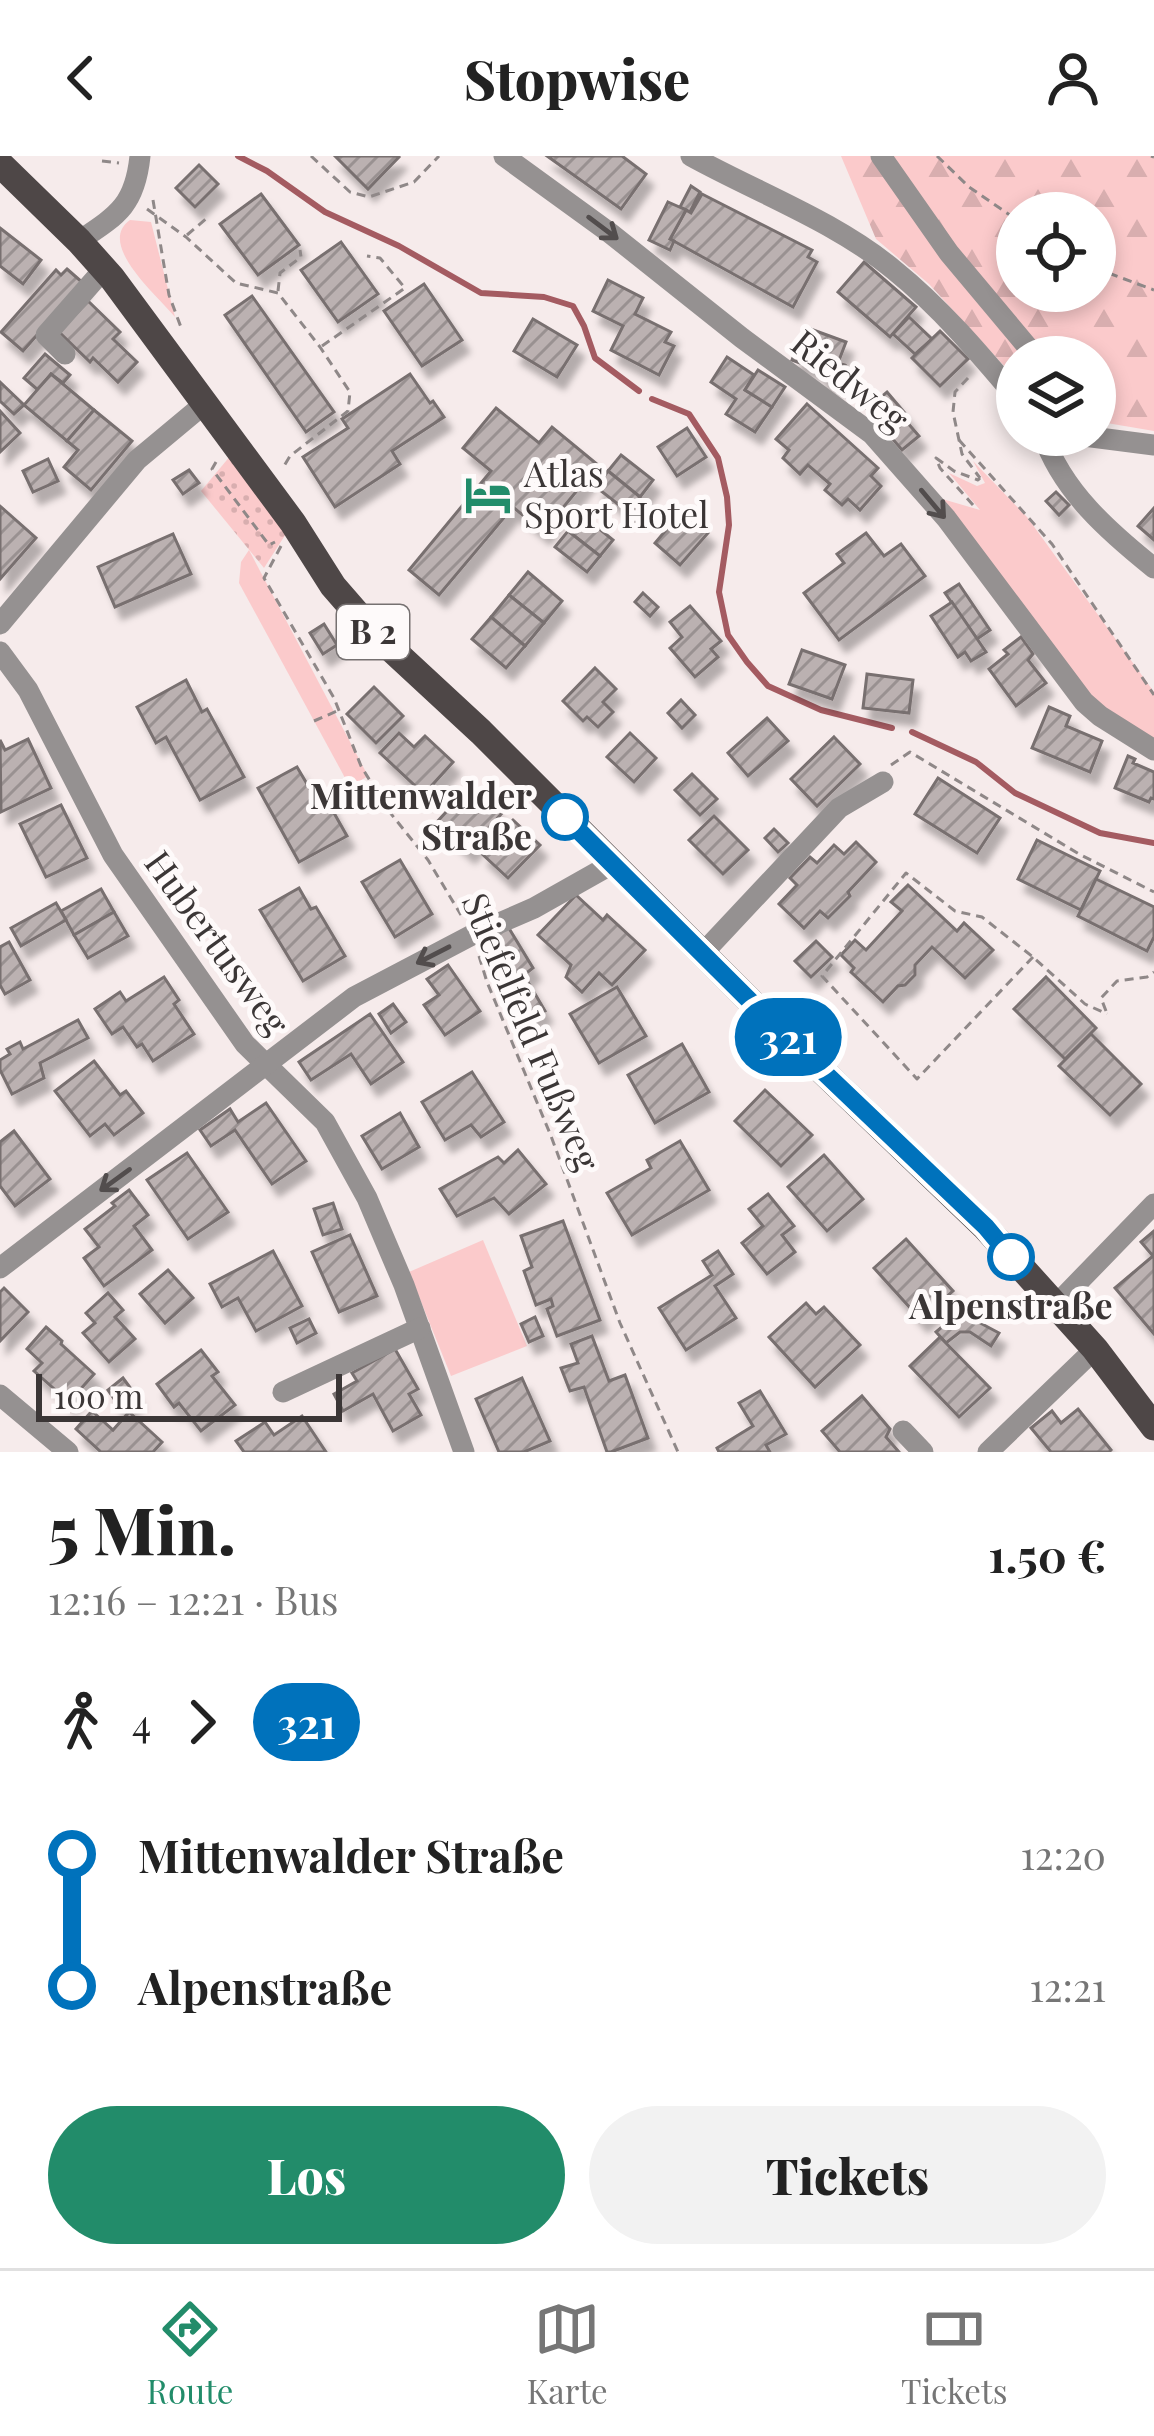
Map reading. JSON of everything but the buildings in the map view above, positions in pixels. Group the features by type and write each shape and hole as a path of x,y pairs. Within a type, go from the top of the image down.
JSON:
{"main road":[{"name":"B 2","path":"0,164 104,269 269,490 333,586 373,632 986,1227 1095,1349 1154,1427"}],"street":[{"path":"79,241 133,206 140,156"},
{"path":"691,156 834,229 892,268 996,373"},
{"path":"881,156 949,253 1018,336"},
{"name":"Riedweg","path":"506,157 872,434 946,518 1084,703 1154,750"},
{"path":"65,354 46,335 104,269"},
{"path":"0,625 137,460 203,405"},
{"path":"1116,441 1154,446"},
{"path":"1050,456 1097,519 1154,568"},
{"name":"Hubertusweg","path":"0,652 28,690 113,855 245,1044 326,1122 367,1198 464,1452"},
{"path":"703,953 839,808 884,776"},
{"path":"0,1268 354,997 612,864"},
{"path":"1055,1306 1154,1204"},
{"path":"283,1392 420,1328"},
{"path":"988,1452 1095,1349"},
{"path":"0,1395 68,1452"},
{"path":"903,1431 922,1452"}],"path":[{"path":"311,156 350,192 369,196 414,182 439,156"},
{"path":"937,156 996,206"},
{"path":"102,161 113,162"},
{"path":"133,206 154,214 186,237 236,283 278,292 350,392 348,411 290,456 269,490"},
{"path":"133,206 154,214"},
{"path":"154,214 169,295 188,341"},
{"path":"186,237 207,218"},
{"path":"278,292 280,273 301,257 300,250"},
{"path":"320,347 405,288 380,258 367,256"},
{"path":"1116,276 1154,290"},
{"path":"169,315 182,329"},
{"path":"973,505 937,458 954,471 980,478 962,454 953,412 955,392 987,362"},
{"path":"958,440 1052,544 1154,695"},
{"name":"Stiefelfeld Fußweg","path":"221,455 212,469 269,545 286,536 264,578 334,698 361,766 428,860 472,935 620,1323 678,1452"},
{"path":"314,721 339,711"},
{"path":"884,776 910,752 1079,854 1154,892"},
{"path":"1034,957 917,1079 822,976 906,873 955,911 982,917 1034,957 1085,1004 1107,1014 1101,998 1117,981 1154,972"}],"green space":[{"path":"841,156 1154,156 1154,431 1116,425 1116,336 996,336 996,357 929,284 876,239"},
{"path":"130,220 151,222 175,317 125,255 121,230"},
{"path":"236,449 291,526 264,568 201,491"},
{"path":"973,461 1027,517 1154,692 1154,743 1085,694 932,496 980,510 949,473 977,486 985,483"},
{"path":"249,550 368,776 350,787 239,583 241,562"},
{"path":"483,1240 527,1346 451,1376 409,1272"}],"waterway":[{"path":"238,156 325,212 399,246 481,293 544,297 573,306 595,358 639,391"},
{"path":"652,399 689,414 718,458 729,525 719,592 728,635 747,662 768,686 821,710 892,728"},
{"path":"912,732 976,762 1015,793 1100,833 1154,843"}],"bus line":[{"name":"321","path":"565,817 986,1227 1011,1257"}],"place":[{"name":"Atlas Sport Hotel","path":"488,495"},
{"name":"Mittenwalder Straße","path":"565,817"},
{"name":"Alpenstraße","path":"1011,1257"}]}
